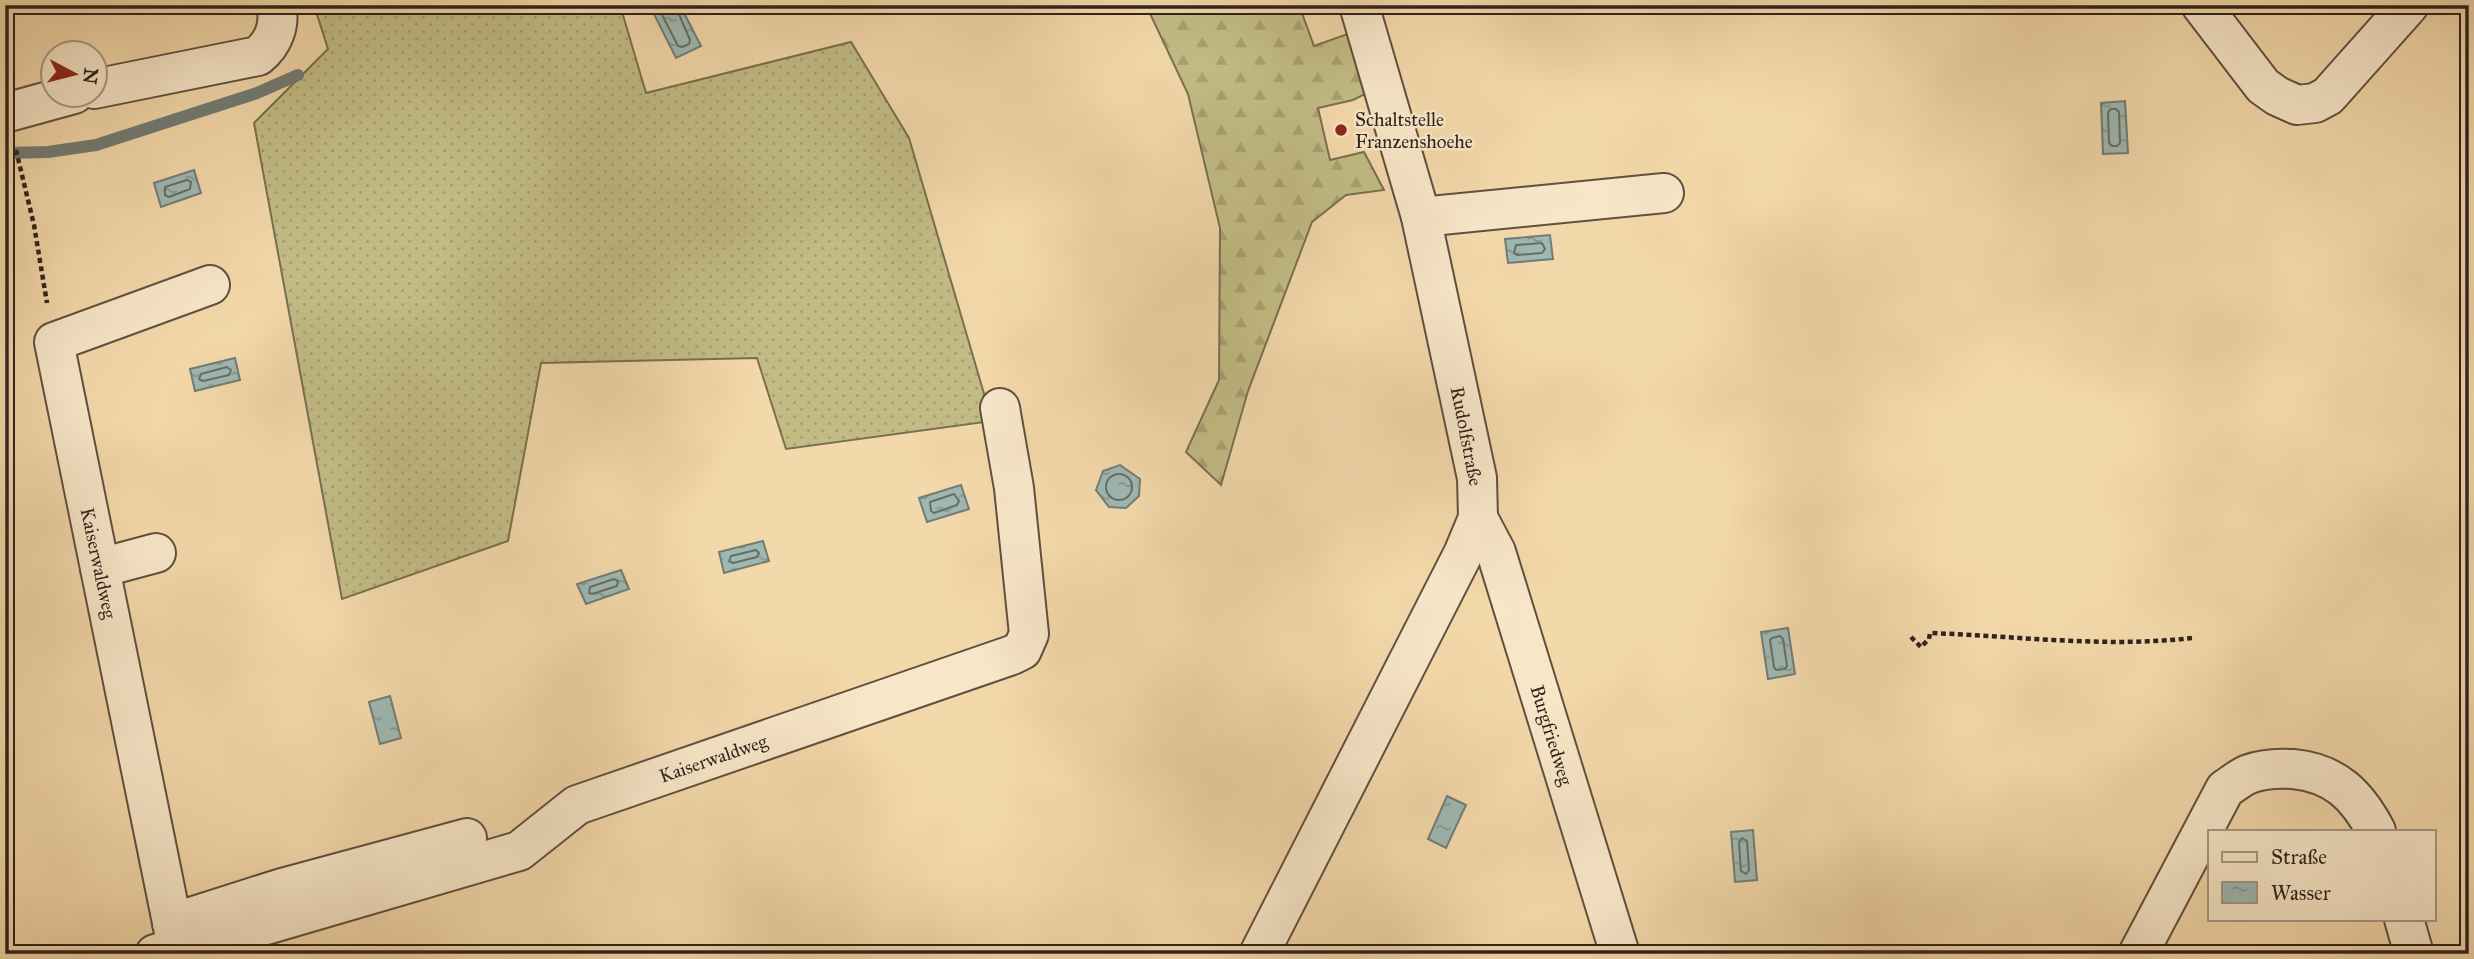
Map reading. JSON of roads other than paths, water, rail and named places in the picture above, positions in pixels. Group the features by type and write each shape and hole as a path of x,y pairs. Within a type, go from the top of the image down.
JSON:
{"street":[{"path":"108,86 258,56 274,36 279,16 276,5"},
{"name":"Rudolfstraße","path":"1259,954 1463,554 1478,518 1477,478 1421,217 1359,5"},
{"path":"2202,5 2263,86 2297,105 2315,103 2328,96 2409,5"},
{"path":"6,112 38,104"},
{"path":"1421,217 1664,192"},
{"name":"Kaiserwaldweg","path":"210,285 54,342 100,568 174,862 185,944 519,851 577,805 1012,656 1022,650 1029,634 1014,488 1000,408"},
{"name":"Burgfriedweg","path":"1478,518 1496,552 1620,954"},
{"path":"100,568 156,553"},
{"path":"2138,954 2225,789 2248,775 2278,768 2312,771 2338,783 2355,798 2375,830"},
{"path":"185,944 282,888 467,838"},
{"path":"2404,920 2414,954"}],"water":[{"path":"680,5 701,46 676,58 650,6"},
{"path":"2125,101 2128,153 2103,154 2101,103"},
{"path":"194,170 201,193 161,207 154,183"},
{"path":"1550,235 1553,259 1508,263 1505,239"},
{"path":"235,358 240,380 195,391 190,369"},
{"path":"1120,465 1140,479 1139,496 1126,508 1109,507 1096,490 1103,471"},
{"path":"961,485 969,509 927,522 919,498"},
{"path":"763,541 769,561 724,573 719,552"},
{"path":"621,570 629,589 586,604 577,584"},
{"path":"1788,628 1795,674 1768,679 1761,632"},
{"path":"390,696 401,738 380,744 369,702"},
{"path":"1447,796 1466,805 1446,848 1428,839"},
{"path":"1753,830 1757,880 1735,882 1731,832"}],"waterway":[{"path":"5,153 48,152 96,145 257,93 298,75"}],"place":[{"name":"Schaltstelle Franzenshoehe","path":"1341,130"}]}
